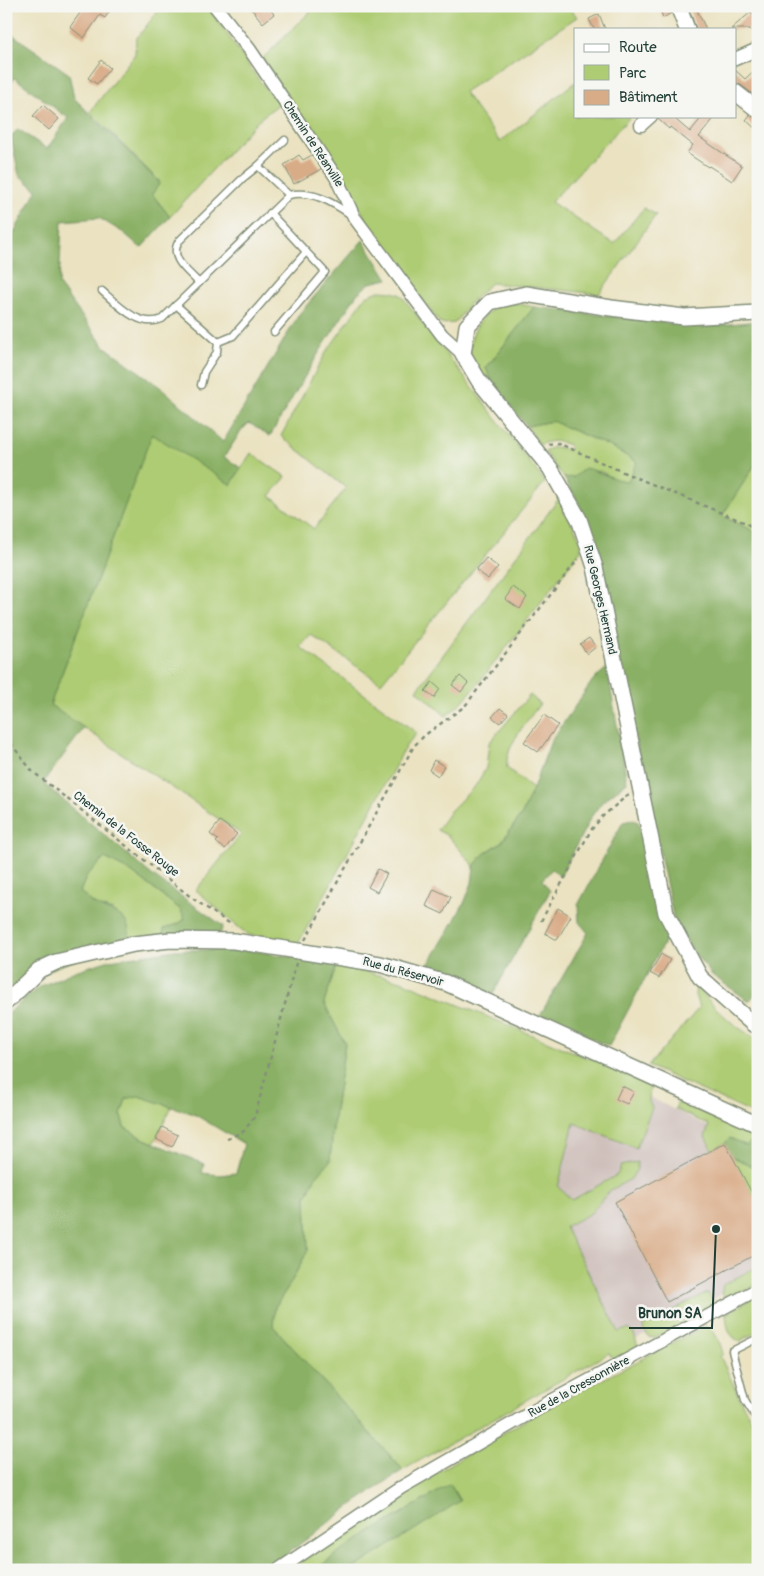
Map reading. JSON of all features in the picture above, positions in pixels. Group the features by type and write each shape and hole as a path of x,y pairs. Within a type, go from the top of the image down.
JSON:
{"street":[{"name":"Chemin de Réanville","path":"215,6 250,50 336,177 354,217 397,277 442,334 463,354"},
{"path":"678,6 687,28"},
{"path":"736,59 758,50"},
{"path":"736,93 758,110"},
{"path":"641,125 649,118"},
{"path":"463,354 467,326 490,302 526,294 611,308 684,316 758,314"},
{"name":"Rue Georges Hermand","path":"463,354 479,381 550,468 579,519 595,567 666,913 700,977 753,1024 758,1026"},
{"name":"Rue du Réservoir","path":"6,1002 39,970 56,962 134,944 170,940 234,941 380,964 446,983 758,1125"},
{"name":"Rue de la Cressonnière","path":"278,1570 402,1487 553,1400 758,1289"}],"lane":[{"path":"199,283 178,260 175,254 175,247 179,240 285,140"},
{"path":"258,166 288,195"},
{"path":"102,291 119,306 136,317 147,322 155,322 162,319 288,195 298,193 310,194 333,203 354,217"},
{"path":"270,213 325,272 274,332"},
{"path":"218,342 233,336 306,252"},
{"path":"176,305 218,342"},
{"path":"201,385 204,372 217,352 218,342"},
{"path":"758,1338 732,1352 745,1400 758,1421"}],"path":[{"path":"536,451 545,445 558,443 746,523 758,531"},
{"path":"227,1139 244,1131 255,1116 299,951 414,746 425,735 465,706 588,546"},
{"name":"Chemin de la Fosse Rouge","path":"6,738 32,770 192,898 230,923 234,941"},
{"path":"541,921 591,830 603,816 631,793 638,780"}],"shaded area":[{"path":"588,1066 758,1152 758,1275 610,1353 546,1234"}],"green space":[{"path":"162,6 207,6 259,81 279,104 258,120 170,217 152,194 160,182 90,112 135,54 136,39"},
{"path":"316,6 576,6 571,9 577,17 464,92 500,142 574,83 574,118 629,118 551,202 614,244 644,208 656,215 599,294 491,283 470,303 455,323 441,324 384,251 320,138 290,101 263,58"},
{"path":"6,30 69,74 74,98 160,183 152,194 170,217 141,248 124,233 99,218 62,221 59,285 104,346 164,390 223,442 300,313 363,240 388,279 370,283 357,294 318,354 270,436 249,423 242,430 224,457 241,468 231,485 152,434 50,705 84,728 43,783 153,876 223,926 220,934 163,935 164,929 178,924 185,919 180,909 130,871 105,858 87,875 80,892 94,904 124,919 127,923 130,939 41,973 6,991 6,236 11,238 37,190 19,175 11,137 18,129 47,149 68,118 15,78 6,88"},
{"path":"379,291 393,292 401,295 545,482 381,683 311,635 300,647 417,733 406,746 298,944 249,935 196,890 241,834 50,705 152,433 231,484 251,453 286,477 270,496 314,529 346,488 281,436 325,354 366,296"},
{"path":"514,303 534,307 486,368 493,385 475,365 470,347 472,338 480,321 487,314 503,304"},
{"path":"534,307 702,327 758,321 758,460 722,516 752,530 758,535 758,991 749,1001 712,975 692,950 674,920 596,554 579,503 564,478 574,477 585,468 628,481 637,462 611,447 552,421 527,426 493,385 486,368"},
{"path":"552,421 611,447 637,462 628,481 616,480 600,471 564,478 545,452 559,447 568,450 571,446 556,441 540,445 527,426"},
{"path":"758,460 758,535 752,530 722,516"},
{"path":"560,497 581,542 581,550 479,683 446,716 417,690"},
{"path":"607,668 627,782 602,802 591,817 560,877 552,869 542,880 550,891 493,994 425,970 465,901 472,883 474,866 484,854 502,842 522,814 551,741 593,680"},
{"path":"530,695 540,704 513,743 509,751 507,768 533,789 522,814 501,842 484,854 474,866 448,836 437,830 451,810 476,785 486,768 489,743"},
{"path":"633,820 638,822 652,871 667,937 609,1046 539,1017 588,933 579,922 578,905 623,822"},
{"path":"105,858 130,871 180,909 185,919 178,924 164,929 163,935 130,939 113,911 95,905 80,892 87,875"},
{"path":"176,950 248,950 337,964 324,1003 345,1044 334,1117 330,1161 315,1178 306,1197 308,1250 275,1307 273,1326 403,1470 353,1504 266,1570 6,1570 6,1015 39,987 75,971 110,960","holes":["138,1096 194,1114 244,1144 236,1173 220,1175 202,1173 204,1164 142,1138 124,1127 121,1115 126,1099"]},
{"path":"337,964 401,981 590,1059 592,1054 640,1077 650,1086 649,1101 652,1108 636,1148 574,1123 558,1187 572,1200 617,1175 621,1166 637,1162 637,1169 631,1179 609,1191 591,1213 565,1227 619,1332 628,1329 634,1334 638,1347 614,1361 609,1353 403,1470 273,1326 275,1307 308,1250 306,1197 315,1178 330,1161 334,1117 345,1044 324,1003"},
{"path":"696,985 716,1008 740,1029 758,1039 758,1116 648,1066 699,1008 695,995"},
{"path":"137,1095 172,1106 154,1143 124,1127 121,1115 126,1099"},
{"path":"678,1101 754,1137 747,1146 730,1138 712,1150 705,1137 709,1125 675,1109"},
{"path":"754,1137 758,1138 758,1169 731,1156 725,1143 730,1138 747,1146"},
{"path":"731,1156 758,1169 758,1204"},
{"path":"758,1266 758,1284 730,1299 724,1297 723,1285"},
{"path":"708,1293 714,1302 710,1310 654,1338 648,1337 643,1326"},
{"path":"758,1295 758,1331 740,1341 731,1334 726,1314"},
{"path":"707,1325 718,1338 723,1354 720,1356 744,1407 758,1431 758,1570 351,1570 459,1501 450,1484 347,1547 315,1570 289,1570 410,1488 538,1413"},
{"path":"450,1484 460,1501 351,1570 315,1570 347,1547"}],"building":[{"path":"85,6 113,6 105,18 100,15 84,38 70,27"},
{"path":"249,6 267,6 274,14 263,23"},
{"path":"659,6 669,6 671,13 663,18"},
{"path":"688,6 695,6 706,28 696,28"},
{"path":"751,12 758,20 758,38 750,29 732,28"},
{"path":"599,14 605,28 594,28 589,19"},
{"path":"101,60 110,68 97,84 88,78"},
{"path":"758,67 758,98 736,83 736,71 745,79"},
{"path":"43,105 59,119 49,130 33,116"},
{"path":"750,115 758,119 758,131 746,120"},
{"path":"678,118 676,120 690,132 701,118 714,118 699,137 742,166 732,181 687,153 693,145 658,119"},
{"path":"299,155 303,160 312,155 321,169 294,184 284,165"},
{"path":"486,558 498,567 488,579 476,570"},
{"path":"513,587 527,597 520,609 505,599"},
{"path":"589,638 596,647 587,654 580,644"},
{"path":"460,676 468,683 461,692 452,685"},
{"path":"432,682 440,689 434,698 425,691"},
{"path":"500,708 508,714 500,723 492,717"},
{"path":"544,715 558,725 538,752 524,742"},
{"path":"434,760 444,766 438,776 429,770"},
{"path":"220,821 237,834 225,849 210,834"},
{"path":"378,869 387,874 377,892 368,887"},
{"path":"434,889 451,897 443,914 426,906"},
{"path":"558,908 571,916 557,940 545,933"},
{"path":"661,954 670,960 659,978 650,973"},
{"path":"622,1086 634,1092 627,1104 616,1099"},
{"path":"162,1127 178,1135 172,1147 156,1139"},
{"path":"725,1143 758,1204 758,1253 667,1302 615,1202"}],"place":[{"name":"Brunon SA","path":"716,1229"}]}
